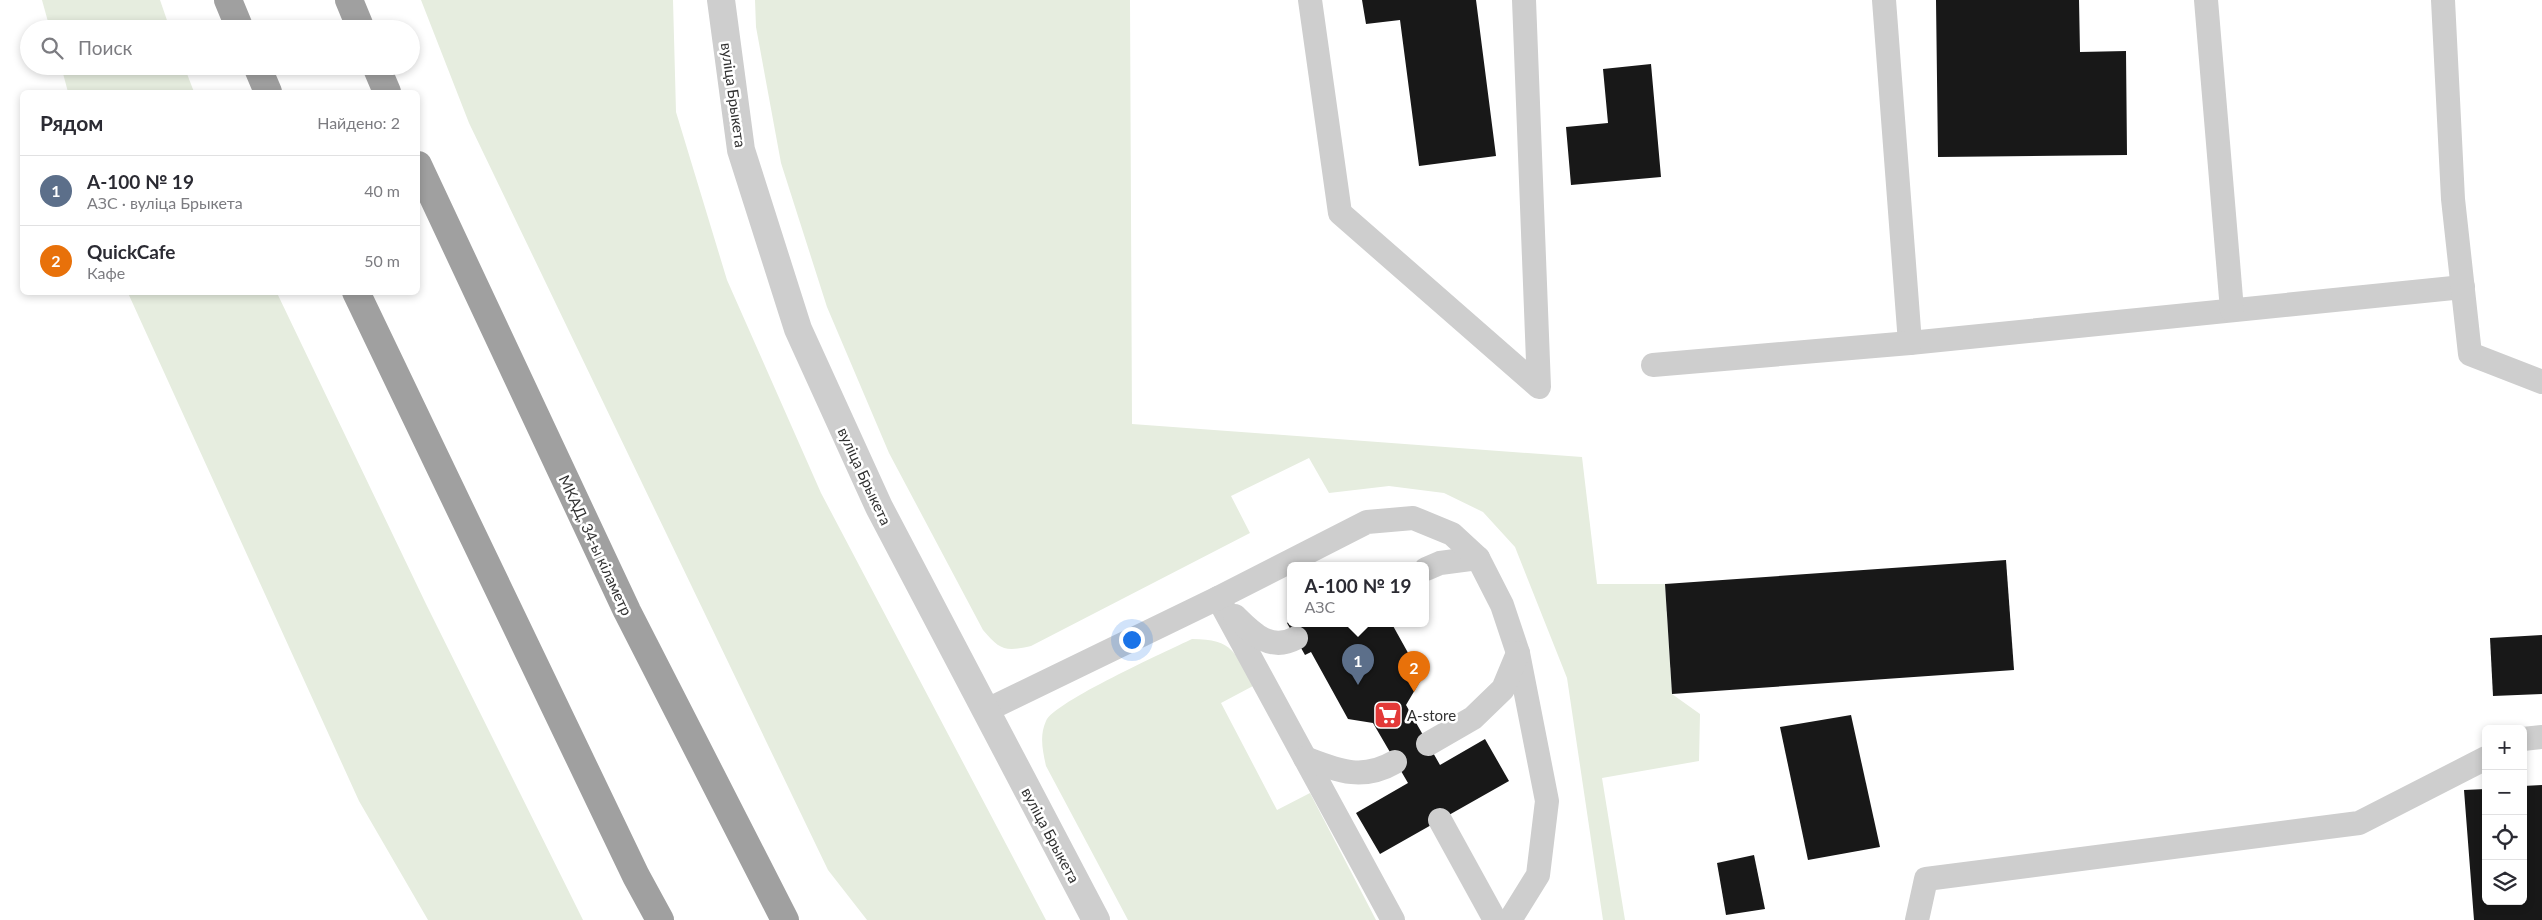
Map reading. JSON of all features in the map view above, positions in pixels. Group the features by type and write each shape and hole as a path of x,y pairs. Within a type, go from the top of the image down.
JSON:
{"highway":[{"path":"228,0 236,20"},
{"path":"349,0 357,20"},
{"path":"261,75 267,90"},
{"path":"380,75 386,90"},
{"name":"МКАД, 34-ы кіламетр","path":"420,169 627,611 785,920"},
{"path":"357,295 628,858 660,920"}],"street":[{"name":"вуліца Брыкета","path":"721,0 741,150 798,329 879,507 1096,920"}],"lane":[{"path":"1310,0 1340,213 1539,387 1524,0"},
{"path":"1884,0 1910,343"},
{"path":"2206,0 2232,310"},
{"path":"2443,0 2453,199 2470,354 2542,382"},
{"path":"1653,365 1910,343 2462,287"},
{"path":"1289,562 1367,522 1413,518 1452,534 1478,558 1502,604 1518,653 1547,801 1538,874 1510,920"},
{"path":"1429,568 1440,563 1478,558"},
{"path":"986,711 1287,563"},
{"path":"1218,598 1249,630 1264,641 1276,644 1296,638"},
{"path":"1218,598 1394,920"},
{"path":"1428,744 1473,718 1503,689 1518,653"},
{"path":"2527,739 2542,737"},
{"path":"1306,758 1336,770 1358,774 1379,771 1395,762"},
{"path":"1917,920 1926,879 2360,823 2482,760"},
{"path":"1440,820 1496,920"}],"shaded area":[{"path":"42,0 160,0 167,20 48,20"},
{"path":"421,0 673,0 676,112 727,280 821,493 1046,920 867,920 828,870 469,123"},
{"path":"755,0 1130,0 1132,424 1582,457 1597,584 1665,584 1672,694 1700,714 1699,761 1602,778 1625,920 1603,920 1567,678 1515,547 1483,512 1444,493 1389,486 1329,493 1309,458 1231,496 1250,533 1031,646 1015,649 1004,648 989,637 983,630 889,453 827,307 781,163 756,27"},
{"path":"63,75 187,75 193,90 67,90"},
{"path":"129,295 278,295 426,604 583,920 428,920 359,801"},
{"path":"1192,639 1217,642 1225,645 1237,657 1253,686 1221,703 1277,810 1310,793 1376,920 1128,920 1046,766 1042,744 1044,727 1046,721 1054,713 1089,690"}],"building":[{"path":"1362,0 1476,0 1496,156 1419,166 1400,20 1366,24"},
{"path":"1936,0 2079,0 2080,52 2126,51 2127,155 1938,157"},
{"path":"1651,64 1661,177 1571,185 1566,127 1608,123 1603,69"},
{"path":"2006,560 2014,670 1672,694 1665,584"},
{"path":"1289,627 1394,627 1422,678 1406,705 1440,765 1485,739 1509,781 1380,854 1356,813 1408,783 1373,723 1348,719 1311,652 1305,655"},
{"path":"2542,635 2542,694 2493,696 2490,638"},
{"path":"1851,715 1880,847 1808,860 1780,727"},
{"path":"2542,785 2542,920 2474,920 2464,790 2482,789 2482,905 2527,905 2527,786"},
{"path":"1754,855 1765,909 1726,915 1717,863"}],"place":[{"name":"А-100 № 19","path":"1358,685"},
{"name":"QuickCafe","path":"1414,692"},
{"name":"А-store","path":"1388,715"}]}
